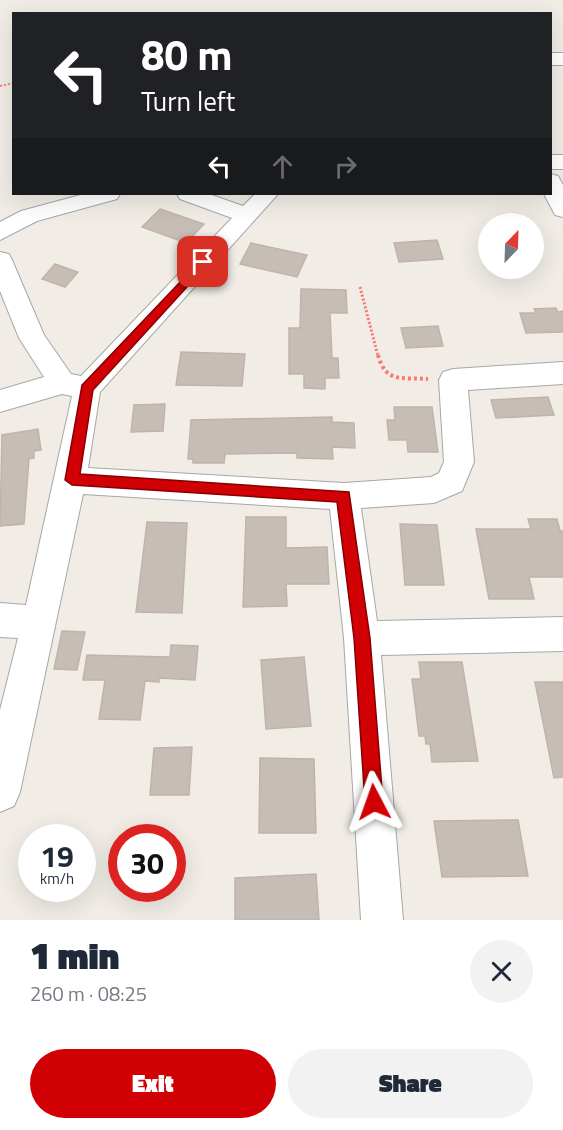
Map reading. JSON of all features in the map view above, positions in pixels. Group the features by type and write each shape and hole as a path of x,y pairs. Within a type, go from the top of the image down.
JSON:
{"street":[{"path":"552,185 563,210"},
{"path":"0,232 20,219 106,195"},
{"path":"191,195 247,215"},
{"path":"0,401 74,386 266,195"},
{"path":"0,260 32,338 74,386 72,480 37,623 0,792"},
{"path":"72,480 344,496 434,490 451,482 459,462 453,380 563,373"},
{"path":"344,496 362,638 382,920"},
{"path":"0,620 37,623"},
{"path":"362,638 563,634"}],"path":[{"path":"360,287 382,370 389,376 453,380"}],"building":[{"path":"160,209 204,224 186,243 142,227"},
{"path":"437,240 443,259 399,262 394,243"},
{"path":"251,243 307,255 297,277 240,264"},
{"path":"55,264 78,272 65,287 42,279"},
{"path":"301,289 346,290 347,313 330,313 332,358 338,358 339,378 325,378 325,389 304,388 304,374 289,374 289,328 300,328"},
{"path":"556,308 558,312 563,311 563,332 526,333 520,313 536,313 534,309"},
{"path":"438,326 443,346 406,348 401,328"},
{"path":"181,352 245,354 242,386 176,385"},
{"path":"548,397 554,415 496,418 491,400"},
{"path":"165,404 163,431 131,432 134,405"},
{"path":"394,407 432,407 438,452 408,452 407,440 389,440 387,420 395,420"},
{"path":"332,417 332,422 354,423 355,448 332,447 333,459 297,458 297,453 225,454 224,463 193,463 193,459 188,459 191,420"},
{"path":"38,429 41,450 34,451 34,458 29,459 24,524 0,526 2,435"},
{"path":"246,517 286,517 286,548 327,547 329,584 286,584 287,606 243,607"},
{"path":"528,519 557,519 560,531 563,531 563,577 529,577 534,599 489,599 476,529 531,529"},
{"path":"147,522 187,523 182,613 136,612"},
{"path":"400,524 437,525 444,585 405,585"},
{"path":"62,631 85,632 77,670 54,669"},
{"path":"171,645 198,646 195,680 159,678 159,682 145,681 140,720 99,719 105,680 83,680 87,655 170,657"},
{"path":"304,657 311,726 266,729 261,660"},
{"path":"419,662 462,662 478,761 432,762 430,744 426,744 425,736 419,736 412,679 421,679"},
{"path":"535,682 563,682 563,777 554,778"},
{"path":"192,747 189,795 150,795 154,748"},
{"path":"260,758 314,759 316,833 259,833"},
{"path":"518,820 528,876 442,877 434,821"},
{"path":"316,874 319,920 235,920 235,878"}],"route":[{"path":"203,262 87,388 72,480 344,496 362,638 374,802"}]}
